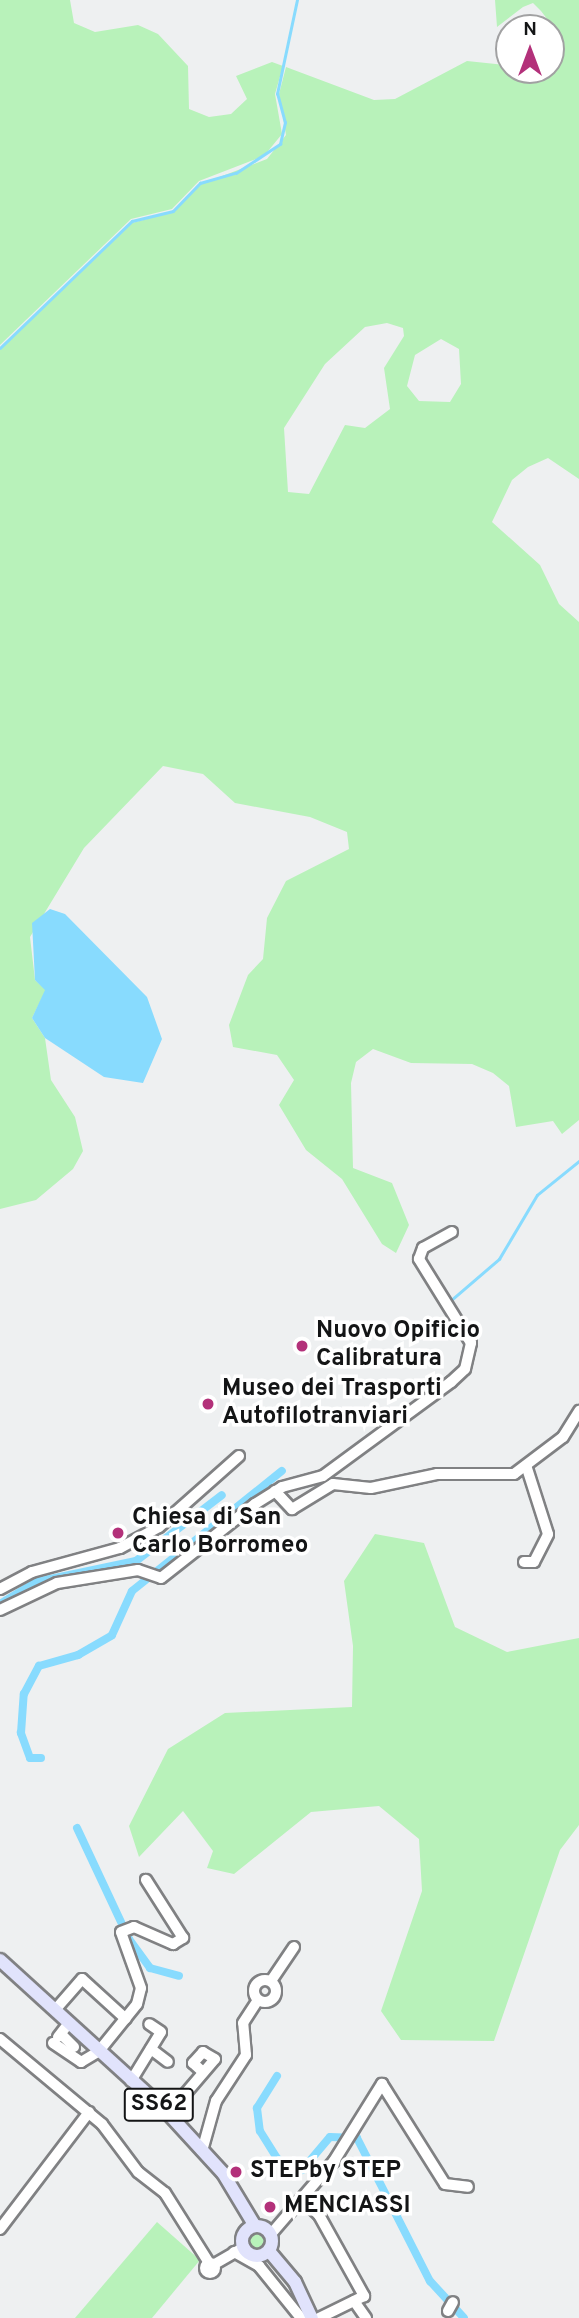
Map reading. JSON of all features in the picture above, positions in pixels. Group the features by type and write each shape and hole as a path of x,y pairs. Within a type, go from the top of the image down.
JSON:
{"main road":[{"name":"SS62","path":"0,1960 69,2023 79,2056 131,2081 168,2114 202,2151 255,2226 271,2234"},
{"path":"255,2226 244,2234 239,2249 257,2256 268,2251"},
{"path":"268,2251 271,2234"},
{"path":"268,2251 295,2282 312,2318"}],"street":[{"path":"0,1610 38,1587 148,1576 275,1491 323,1476 465,1369 471,1354 466,1332 419,1261 423,1248 452,1232"},
{"path":"275,1491 292,1509 333,1484 371,1488 437,1474 503,1476 526,1465 564,1437 579,1411"},
{"path":"0,1589 32,1572 120,1548 159,1527 239,1456"},
{"path":"523,1562 534,1562 548,1534 526,1465"},
{"path":"69,2023 57,2039 79,2056 126,2019 141,1988 125,1930 173,1944 183,1938 146,1880"},
{"path":"258,2000 274,1997 271,1981 294,1947"},
{"path":"55,2010 82,1979 126,2019"},
{"path":"202,2151 216,2101 246,2055 243,2023 258,2000 256,1983 271,1981"},
{"path":"131,2081 161,2032 149,2024"},
{"path":"152,2047 172,2031"},
{"path":"0,2039 89,2112 138,2172 165,2193 211,2264 239,2249 259,2266 302,2318"},
{"path":"152,2047 168,2062"},
{"path":"168,2114 203,2072"},
{"path":"271,2234 303,2200 348,2138 382,2084 445,2184 468,2187"},
{"path":"0,2230 89,2112"},
{"path":"303,2200 318,2215 364,2295 319,2318"},
{"path":"354,2301 366,2318"}],"green space":[{"path":"0,0 70,0 74,23 95,32 138,25 158,34 188,66 189,109 209,117 231,114 247,99 236,76 272,62 283,66 275,94 282,134 264,156 199,181 172,209 131,219 0,345"},
{"path":"495,0 579,0 579,479 548,458 528,467 512,480 492,522 540,565 559,604 579,622 579,1120 562,1134 553,1121 516,1127 509,1086 493,1073 472,1064 411,1063 373,1049 356,1062 351,1083 353,1168 392,1183 409,1225 396,1253 382,1244 342,1179 306,1150 279,1105 294,1080 277,1055 233,1047 229,1025 248,975 263,959 267,918 286,881 349,849 347,832 310,817 235,803 203,774 163,766 84,848 30,937 35,980 46,990 32,1018 45,1038 51,1080 75,1117 83,1151 73,1169 36,1200 0,1209 0,350 132,223 173,212 201,184 267,159 286,135 279,94 286,67 374,100 395,99 467,61 495,64 495,84 565,84 565,14 543,14 533,3 514,14 496,14","holes":["387,323 403,328 404,336 384,368 390,409 365,428 345,425 309,494 288,492 284,428 325,364 365,327","441,339 459,349 461,384 450,402 419,401 407,386 415,355"]},
{"path":"375,1534 424,1543 455,1627 507,1652 579,1638 579,1825 560,1850 494,2041 401,2040 381,2011 422,1891 419,1839 379,1806 311,1812 234,1874 207,1868 213,1851 183,1811 139,1857 129,1826 168,1749 225,1713 352,1707 353,1646 344,1581"},
{"path":"157,2222 200,2260 152,2318 75,2318"},
{"path":"257,2227 267,2231 271,2241 267,2251 257,2255 247,2251 243,2241 247,2231"}],"water":[{"path":"50,909 65,914 147,997 162,1039 143,1083 104,1077 45,1038 32,1018 45,990 35,980 32,923"}],"waterway":[{"path":"0,348 132,221 173,211 200,183 236,173 280,144 285,123 277,94 297,0"},
{"path":"449,1302 499,1259 537,1195 579,1161"},
{"path":"41,1758 30,1758 21,1733 24,1694 39,1666 78,1655 112,1635 132,1591 282,1471"},
{"path":"0,1604 36,1582 136,1561 222,1495"},
{"path":"77,1828 129,1939 150,1968 179,1976"},
{"path":"277,2076 257,2108 260,2131 277,2158 289,2170 302,2170 330,2137 357,2138 430,2281 464,2318"}],"place":[{"name":"Nuovo Opificio Calibratura","path":"302,1346"},
{"name":"Museo dei Trasporti Autofilotranviari","path":"208,1404"},
{"name":"Chiesa di San Carlo Borromeo","path":"118,1533"},
{"name":"STEPby STEP","path":"236,2172"},
{"name":"MENCIASSI","path":"270,2207"}]}
